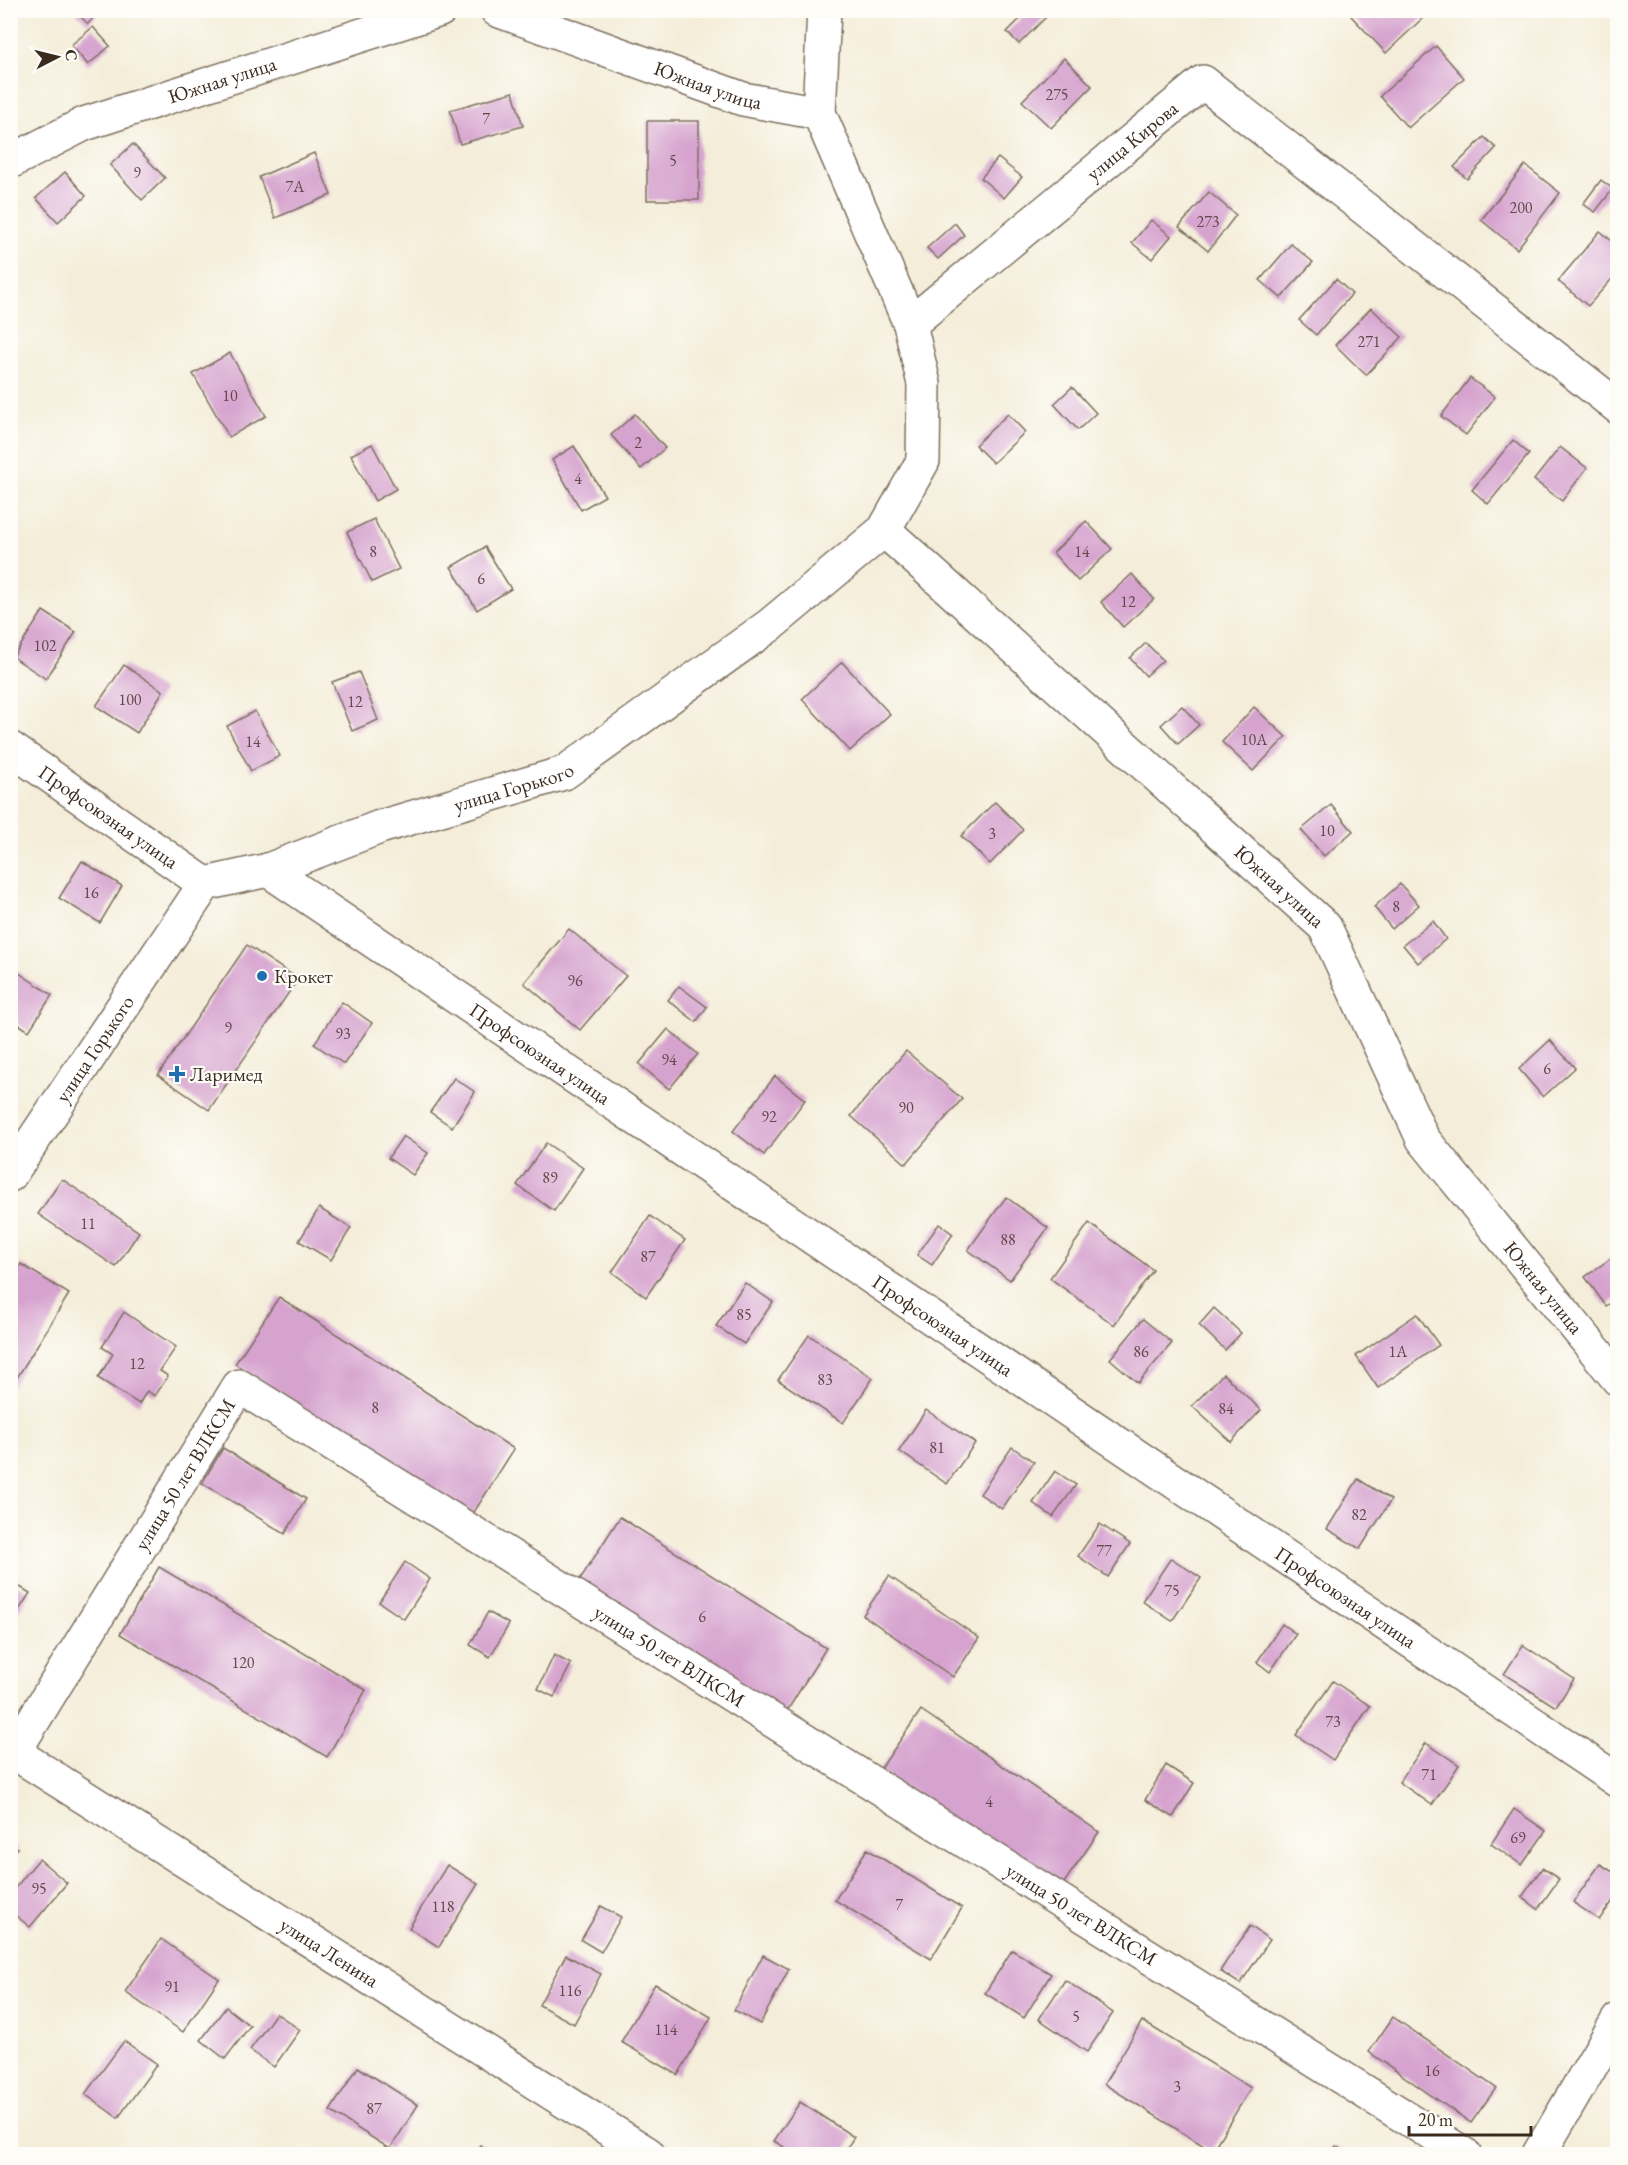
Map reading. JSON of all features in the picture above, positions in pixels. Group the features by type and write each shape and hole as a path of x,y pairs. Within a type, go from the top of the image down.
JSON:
{"street":[{"name":"Южная улица","path":"10,162 84,124 440,10"},
{"name":"Южная улица","path":"497,10 743,99 819,113"},
{"path":"824,10 819,113 910,324"},
{"name":"улица Кирова","path":"910,324 1203,82 1617,407"},
{"name":"улица Горького","path":"10,1175 205,884 268,870 380,827 564,773 770,625 884,530 923,461 924,384 910,324"},
{"name":"Южная улица","path":"884,530 1325,927 1423,1139 1617,1379"},
{"name":"Профсоюзная улица","path":"10,748 205,884"},
{"name":"Профсоюзная улица","path":"268,870 1617,1781"},
{"name":"улица 50 лет ВЛКСМ","path":"12,1750 239,1386 1464,2154"},
{"name":"улица Ленина","path":"12,1750 648,2154"},
{"path":"1539,2154 1617,2020"}],"building":[{"path":"74,10 100,10 88,24"},
{"path":"1029,10 1049,10 1051,12 1019,44 1007,32"},
{"path":"1357,10 1420,10 1425,16 1386,53 1351,16"},
{"path":"93,27 110,46 88,65 71,45"},
{"path":"1436,46 1464,78 1408,128 1380,96"},
{"path":"1064,58 1092,86 1051,128 1022,101"},
{"path":"513,92 523,126 460,144 450,110"},
{"path":"647,121 699,121 699,200 647,200"},
{"path":"1484,137 1496,148 1467,179 1454,167"},
{"path":"133,144 165,178 142,200 110,165"},
{"path":"314,153 331,195 275,218 259,177"},
{"path":"998,158 1022,177 1004,198 981,178"},
{"path":"1525,165 1560,193 1517,249 1481,220"},
{"path":"65,172 86,196 58,222 36,198"},
{"path":"1601,180 1613,189 1595,212 1583,204"},
{"path":"1209,192 1236,215 1208,251 1179,227"},
{"path":"1151,220 1171,236 1152,259 1132,243"},
{"path":"955,223 964,235 938,259 927,248"},
{"path":"1600,231 1618,246 1618,272 1588,306 1558,281"},
{"path":"1291,244 1313,262 1281,298 1260,280"},
{"path":"1336,279 1352,294 1316,335 1299,320"},
{"path":"1371,308 1402,337 1366,375 1335,345"},
{"path":"230,353 266,416 229,437 193,374"},
{"path":"1470,378 1495,397 1466,435 1441,416"},
{"path":"1072,387 1096,413 1078,430 1054,404"},
{"path":"635,414 665,448 641,469 611,435"},
{"path":"1008,414 1025,432 993,463 975,445"},
{"path":"1513,440 1529,454 1488,504 1472,490"},
{"path":"372,444 396,489 375,501 351,455"},
{"path":"574,446 605,496 581,510 552,460"},
{"path":"1560,447 1587,468 1562,501 1534,480"},
{"path":"374,519 399,569 372,582 347,532"},
{"path":"1086,521 1112,549 1078,581 1053,553"},
{"path":"485,547 511,589 477,610 451,567"},
{"path":"1132,574 1154,599 1123,627 1101,602"},
{"path":"43,611 76,632 46,679 13,657"},
{"path":"1146,643 1163,660 1146,676 1130,658"},
{"path":"842,662 890,714 850,751 802,699"},
{"path":"124,665 163,691 137,733 96,706"},
{"path":"359,672 378,720 352,731 332,682"},
{"path":"1182,706 1199,725 1178,744 1161,725"},
{"path":"1254,707 1286,737 1253,771 1222,742"},
{"path":"255,711 280,756 251,771 227,726"},
{"path":"995,802 1023,830 990,864 961,836"},
{"path":"1331,805 1353,831 1324,856 1301,830"},
{"path":"82,861 122,886 100,923 59,898"},
{"path":"1400,884 1419,905 1392,929 1374,907"},
{"path":"1433,921 1446,939 1418,963 1403,945"},
{"path":"569,929 626,976 580,1030 524,983"},
{"path":"247,945 298,979 209,1110 158,1075"},
{"path":"13,969 52,995 29,1031 10,1019 10,973"},
{"path":"679,986 707,1007 696,1022 668,1000"},
{"path":"342,1002 372,1023 344,1064 314,1044"},
{"path":"668,1029 698,1054 669,1089 639,1064"},
{"path":"1550,1040 1575,1068 1543,1097 1519,1069"},
{"path":"906,1051 962,1099 906,1164 851,1116"},
{"path":"775,1076 805,1100 764,1155 733,1131"},
{"path":"454,1078 475,1092 452,1127 430,1112"},
{"path":"403,1136 428,1153 413,1175 388,1158"},
{"path":"546,1143 583,1168 554,1211 517,1185"},
{"path":"62,1179 139,1232 116,1267 38,1214"},
{"path":"1006,1197 1048,1228 1010,1280 968,1250"},
{"path":"319,1208 351,1228 331,1260 299,1241"},
{"path":"650,1216 685,1240 646,1297 612,1272"},
{"path":"1089,1223 1153,1270 1114,1325 1050,1278"},
{"path":"939,1224 953,1234 932,1265 917,1255"},
{"path":"1614,1256 1618,1261 1618,1298 1606,1306 1585,1277"},
{"path":"21,1264 69,1294 10,1389 10,1282"},
{"path":"745,1283 773,1302 744,1344 716,1326"},
{"path":"279,1297 514,1449 471,1517 235,1364"},
{"path":"1214,1308 1241,1333 1225,1350 1199,1325"},
{"path":"124,1312 176,1347 160,1371 168,1376 155,1396 147,1391 139,1404 98,1378 113,1354 102,1347"},
{"path":"1417,1314 1439,1345 1378,1388 1356,1356"},
{"path":"1143,1319 1172,1343 1138,1383 1110,1359"},
{"path":"809,1335 873,1378 843,1423 778,1380"},
{"path":"1223,1374 1261,1410 1231,1442 1192,1406"},
{"path":"926,1410 975,1443 947,1484 899,1451"},
{"path":"1012,1447 1034,1462 1002,1509 980,1494"},
{"path":"223,1448 306,1499 285,1534 202,1483"},
{"path":"1055,1471 1076,1485 1053,1517 1033,1503"},
{"path":"1358,1479 1391,1500 1360,1549 1327,1529"},
{"path":"620,1517 826,1648 784,1716 577,1584"},
{"path":"1100,1524 1130,1544 1108,1577 1078,1556"},
{"path":"1171,1558 1201,1578 1172,1621 1142,1601"},
{"path":"405,1562 430,1579 404,1619 379,1602"},
{"path":"159,1567 366,1690 327,1757 120,1634"},
{"path":"889,1576 979,1638 953,1677 863,1615"},
{"path":"10,1581 30,1593 10,1624"},
{"path":"488,1612 509,1624 490,1657 470,1645"},
{"path":"1282,1624 1296,1634 1270,1672 1257,1662"},
{"path":"1523,1645 1574,1679 1556,1707 1504,1674"},
{"path":"554,1655 571,1664 554,1697 538,1689"},
{"path":"1333,1681 1370,1706 1333,1760 1296,1735"},
{"path":"921,1710 1099,1832 1057,1893 879,1771"},
{"path":"1426,1743 1459,1765 1432,1805 1399,1782"},
{"path":"1166,1765 1194,1783 1173,1817 1145,1800"},
{"path":"1514,1809 1546,1831 1522,1865 1491,1844"},
{"path":"10,1841 18,1848 10,1857"},
{"path":"867,1849 962,1908 931,1959 835,1900"},
{"path":"39,1859 67,1883 30,1927 10,1911 10,1894"},
{"path":"1600,1864 1618,1875 1618,1894 1599,1920 1573,1902"},
{"path":"447,1865 478,1884 439,1947 409,1928"},
{"path":"1542,1868 1559,1879 1538,1909 1522,1897"},
{"path":"601,1906 621,1917 601,1952 581,1940"},
{"path":"1250,1926 1270,1940 1240,1984 1220,1971"},
{"path":"161,1939 219,1979 183,2032 125,1992"},
{"path":"1012,1950 1051,1974 1024,2018 985,1993"},
{"path":"566,1955 601,1974 574,2024 539,2005"},
{"path":"763,1955 789,1969 760,2024 734,2010"},
{"path":"1065,1980 1113,2013 1087,2052 1039,2019"},
{"path":"655,1984 711,2017 678,2075 621,2042"},
{"path":"226,2007 250,2026 225,2059 201,2040"},
{"path":"276,2013 300,2030 274,2067 250,2050"},
{"path":"1393,2017 1496,2088 1471,2123 1369,2052"},
{"path":"1142,2021 1251,2088 1212,2151 1104,2084"},
{"path":"124,2041 157,2064 118,2118 85,2094"},
{"path":"358,2067 418,2105 390,2149 330,2111"},
{"path":"800,2102 854,2137 843,2154 795,2154 774,2141"},
{"path":"480,2145 495,2154 474,2154"},
{"path":"1336,2146 1348,2154 1329,2154"}],"place":[{"name":"Крокет","path":"262,976"},
{"name":"Ларимед","path":"177,1074"}]}
